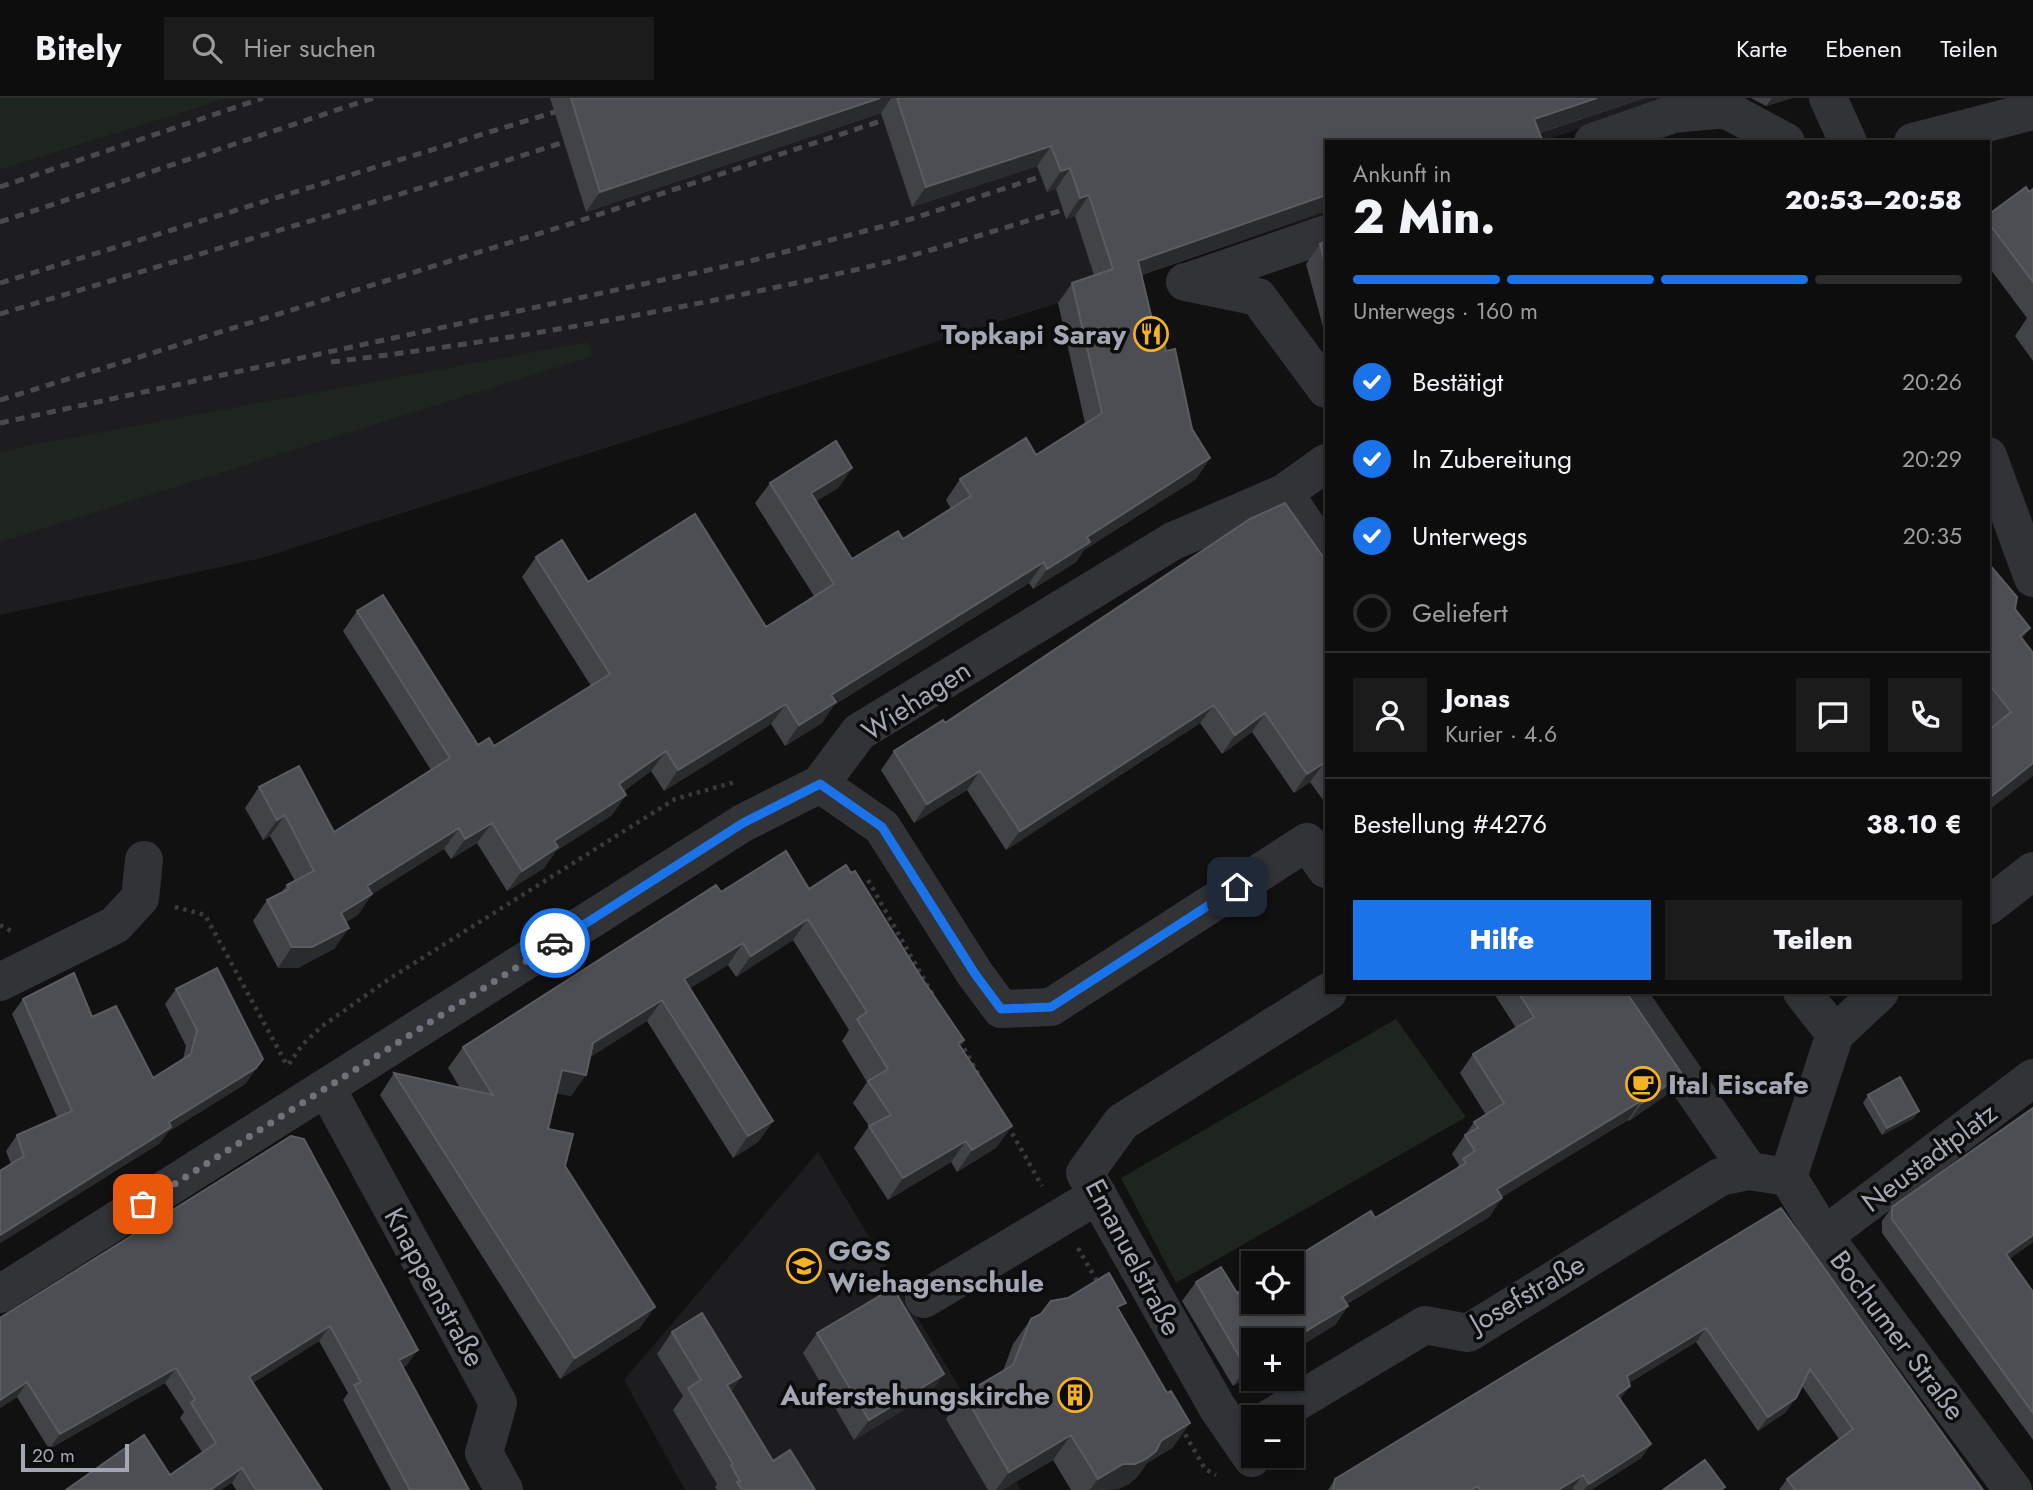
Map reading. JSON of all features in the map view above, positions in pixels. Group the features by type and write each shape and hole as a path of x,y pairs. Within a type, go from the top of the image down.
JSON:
{"street":[{"path":"1828,98 1847,140"},
{"path":"1598,140 1673,114 1725,109 1782,140"},
{"path":"1921,140 2033,111"},
{"path":"1325,234 1180,273 1258,297 1325,388"},
{"path":"1990,461 2033,578"},
{"path":"1325,464 1284,493 1325,554"},
{"name":"Wiehagen","path":"0,1294 743,823 820,784 859,732 1173,541 1284,493"},
{"path":"820,784 882,827 975,974 1001,1009 1051,1007 1307,842 1325,868"},
{"path":"0,982 114,925 140,898 144,860"},
{"path":"1990,904 2033,871"},
{"name":"Emanuelstraße","path":"1247,1471 1217,1407 1085,1173 1122,1122 1325,994"},
{"path":"1627,994 1749,1171"},
{"path":"1804,994 1835,1034"},
{"path":"1788,1177 1835,1034 1878,994"},
{"name":"Neustadtplatz","path":"1824,1236 2033,1078"},
{"name":"Knappenstraße","path":"327,1088 498,1403 484,1453 503,1490"},
{"name":"Josefstraße","path":"1292,1405 1425,1325 1468,1333 1720,1177 1749,1171 1788,1177"},
{"name":"Bochumer Straße","path":"1788,1177 1824,1236 2013,1490"},
{"path":"924,1299 1098,1195"}],"path":[{"path":"281,1075 302,1045 321,1027 389,979 674,799 744,780"},
{"path":"865,874 938,1004"},
{"path":"140,898 205,915 288,1066 327,1088"},
{"path":"958,1040 986,1087"},
{"path":"1006,1123 1101,1289"},
{"path":"1177,1421 1205,1469 1247,1471"}],"shaded area":[{"path":"0,98 229,98 0,170"},
{"path":"229,98 1671,98 1546,140 1325,140 1325,213 1058,303 262,558 0,615 0,170"},
{"path":"588,342 593,356 0,542 0,453"},
{"path":"1396,1019 1466,1117 1176,1283 1121,1178"},
{"name":"GGS Wiehagenschule","path":"818,1152 1021,1490 685,1490 624,1380"}],"building":[{"path":"571,98 880,98 600,192"},
{"path":"897,98 1597,98 1534,119 1542,140 1325,140 1325,195 1138,261 1155,332 1161,330 1166,351 1175,349 1192,429 1210,458 1087,537 1090,542 1047,569 1044,562 831,695 836,702 799,725 786,704 678,770 666,751 619,784 626,795 554,841 558,847 522,871 492,823 465,839 459,828 367,886 372,894 341,913 349,928 312,947 292,947 267,900 289,889 287,885 314,871 285,815 277,820 259,787 299,766 334,832 450,758 357,611 383,595 478,745 489,738 494,746 610,674 536,557 562,540 588,582 695,514 766,627 834,584 770,483 836,441 852,468 811,493 852,559 898,531 903,539 971,496 960,479 1026,438 1036,455 1102,413 1072,283 1113,269 1089,195 1080,198 1070,168 1061,171 1051,146 926,187"},
{"path":"2026,187 2029,192 2033,189 2033,282 1990,225 1990,214"},
{"path":"1325,242 1325,263 1320,244"},
{"path":"1285,503 1325,560 1325,765 1324,763 1307,774 1265,713 1235,735 1214,705 1020,831 980,771 927,804 894,751 943,720 945,723 1250,519"},
{"path":"1990,565 2017,597 2015,609 2030,628 2020,636 2033,653 2033,763 1990,797 1990,729 2011,712 1990,686"},
{"path":"786,851 809,889 846,865 851,873 855,871 964,1040 958,1043 1012,1126 972,1150 966,1141 903,1178 869,1126 891,1115 868,1081 888,1069 857,1019 867,1012 808,919 751,956 743,943 684,979 773,1121 748,1136 662,1000 593,1043 586,1075 562,1070 548,1129 573,1134 565,1166 655,1307 575,1358 394,1073 493,1095 463,1047 716,885 721,892"},
{"path":"217,968 263,1059 256,1068 169,1122 171,1127 0,1235 0,1171 24,1156 17,1135 72,1111 23,999 74,973 92,1017 116,1006 153,1078 191,1054 197,1030 176,989"},
{"path":"1519,994 1627,994 1682,1074 1642,1103 1641,1101 1497,1189 1502,1198 1342,1297 1348,1306 1304,1332 1304,1328 1241,1328 1241,1359 1196,1282 1221,1267 1237,1293 1241,1290 1241,1314 1304,1314 1304,1252 1371,1211 1375,1218 1466,1163 1463,1159 1475,1151 1465,1135 1478,1128 1474,1122 1504,1103 1473,1054 1534,1017"},
{"path":"1900,1077 1919,1111 1887,1128 1868,1095"},
{"path":"2033,1108 2033,1235 2006,1254 2033,1292 2033,1413 1892,1219 1892,1207"},
{"path":"291,1136 304,1139 418,1350 399,1360 469,1490 410,1490 354,1385 361,1382 330,1326 249,1377 322,1490 256,1490 242,1468 210,1490 66,1490 144,1435 170,1475 216,1443 191,1403 195,1399 176,1368 60,1434 27,1382 0,1400 0,1318"},
{"path":"1781,1208 1983,1490 1795,1490 1787,1479 1853,1429 1810,1369 1796,1398 1768,1417 1706,1328 1627,1376 1630,1386 1617,1395 1651,1444 1589,1484 1583,1475 1558,1490 1480,1490 1478,1486 1471,1490 1333,1490 1335,1479"},
{"name":"Auferstehungskirche","path":"1109,1273 1126,1303 1117,1307 1167,1393 1171,1391 1190,1423 1161,1441 1156,1451 1146,1459 1135,1464 1123,1464 1098,1479 1071,1435 1009,1472 964,1394 1013,1365 1031,1319 1041,1314 1051,1301 1068,1298"},
{"path":"893,1288 944,1374 869,1420 817,1333"},
{"path":"702,1313 741,1377 727,1385 773,1461 790,1450 815,1490 742,1490 731,1465 733,1464 688,1388 701,1380 672,1332"},
{"path":"1705,1460 1725,1487 1720,1490 1663,1490"}],"railway":[{"path":"0,187 263,98"},
{"path":"0,222 373,98"},
{"path":"0,283 600,98"},
{"path":"0,400 570,224 902,114"},
{"path":"0,314 427,186 583,136"},
{"path":"0,423 750,261 911,219 1058,171"},
{"path":"331,362 596,323 793,284 887,262 1083,204"}],"way so far":[{"path":"143,1204 555,943"}],"place":[{"name":"Topkapi Saray","path":"1151,334"},
{"name":"Ital Eiscafe","path":"1643,1084"},
{"name":"GGS Wiehagenschule","path":"804,1266"},
{"name":"Auferstehungskirche","path":"1075,1395"}],"route":[{"path":"555,943 743,823 820,784 882,827 975,974 1001,1009 1051,1007 1237,887"}]}
